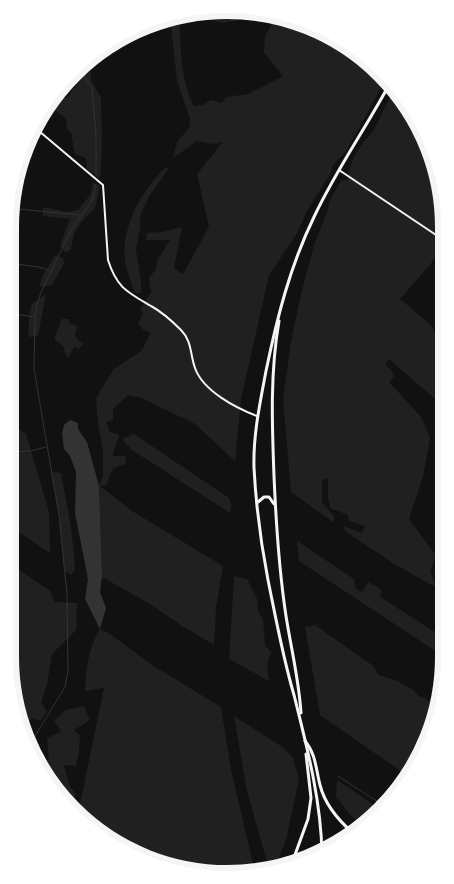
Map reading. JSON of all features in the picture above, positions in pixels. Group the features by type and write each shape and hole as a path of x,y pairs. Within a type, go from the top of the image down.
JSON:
{"main road":[{"path":"322,845 322,829 301,720 293,695 260,531 254,467 257,416 276,325 303,240 339,170 386,90"},
{"path":"283,304 274,352 272,387 276,509 286,614 300,698 301,720"},
{"path":"258,503 264,497 269,497 273,500 276,509"},
{"path":"305,741 312,749 324,797 340,821 348,829"},
{"path":"294,857 308,819 311,798 305,741"}],"street":[{"path":"39,131 103,185 108,260 112,272 119,283 136,299 162,313 182,331 190,344 198,375 205,383 224,399 257,416"},
{"path":"339,170 438,236"}],"shaded area":[{"path":"207,17 239,17 236,21 221,23"},
{"path":"179,21 184,73 189,95 194,106 202,105 211,100 221,103 227,97 248,94 283,76 264,53 265,36 274,21 308,32 332,44 355,60 383,85 347,150 332,166 331,173 307,211 296,235 269,275 241,399 235,461 195,424 142,398 128,395 113,409 113,420 106,422 110,432 119,435 113,456 125,456 126,464 115,468 107,485 100,486 132,511 223,566 216,608 214,645 150,604 102,577 99,486 103,475 103,452 96,398 114,369 141,351 151,333 142,329 138,323 143,314 140,309 152,291 149,278 156,269 157,261 170,240 146,240 147,233 182,227 174,268 183,274 209,227 197,174 223,142 211,144 197,141 173,158 177,142 189,128 190,119 177,81 171,23"},
{"path":"87,70 91,73 91,80 101,98 102,148 100,178 87,169 86,158 75,154 72,134 67,129 66,118 55,110 54,107 59,101 69,96 78,83 75,81"},
{"path":"391,95 402,110 422,146 431,172 436,199 438,255 400,299 431,325 438,337 438,402 389,359 385,365 391,369 394,376 389,382 422,418 430,438 423,477 409,519 436,556 430,571 434,581 438,581 438,587 396,565 346,532 343,526 362,533 365,526 349,521 348,515 330,508 328,479 322,480 322,502 335,518 333,522 291,492 283,399 291,341 302,290 315,242 328,210 329,202 341,181 348,180 350,167 356,154 373,131"},
{"path":"166,167 169,168 150,195 140,216 136,249 141,293 135,293 126,263 126,234 135,209 142,197"},
{"path":"92,182 100,186 95,208 81,222 74,234 71,249 66,253 60,246 70,219 43,216 43,207 67,212 78,210 91,194"},
{"path":"55,255 63,258 65,262 52,285 40,287 41,279"},
{"path":"46,294 38,336 29,337 31,305"},
{"path":"62,319 69,319 69,323 77,326 75,336 84,343 79,349 74,346 67,358 63,346 55,340"},
{"path":"70,420 78,423 78,429 87,442 99,486 102,577 100,592 106,608 100,629 85,599 88,579 75,513 76,472 70,456 64,449 62,433 64,425"},
{"path":"16,428 26,434 49,512 50,553 16,530"},
{"path":"134,434 229,498 230,513 132,450 122,439"},
{"path":"51,472 61,473 73,546 75,570 71,575 64,570 59,515"},
{"path":"297,541 354,579 356,589 362,592 368,582 382,590 380,597 438,634 438,653 299,561"},
{"path":"16,568 50,591 55,602 77,603 76,630 52,654 47,685 41,702 47,712 40,721 32,718 27,725 18,685 16,657"},
{"path":"234,576 247,579 257,599 258,611 263,619 265,645 271,652 267,665 269,681 229,659"},
{"path":"315,625 372,665 379,675 395,680 414,690 418,696 424,697 433,704 422,738 403,773 320,715 305,627"},
{"path":"100,629 110,634 152,665 221,707 231,770 254,866 227,868 199,866 159,857 122,840 79,807 104,688 85,691 88,659"},
{"path":"84,706 90,720 74,730 80,736 76,766 64,765 70,787 76,794 74,801 43,760 49,760 47,738 61,730 54,721 66,710"},
{"path":"234,716 284,748 293,758 299,779 286,840 277,862 268,864 247,791"},
{"path":"337,780 376,806 358,822 336,797"}],"waterway":[{"path":"82,74 92,88 96,136 96,174"},
{"path":"33,740 65,687 68,671 67,594 59,515 34,369 35,317 41,292 72,228 92,201 96,184"},
{"path":"17,209 80,215"},
{"path":"16,264 39,267 51,271"},
{"path":"16,314 34,317"},
{"path":"16,452 30,451 46,447"},
{"path":"338,776 379,803"},
{"path":"308,852 314,849"}]}
